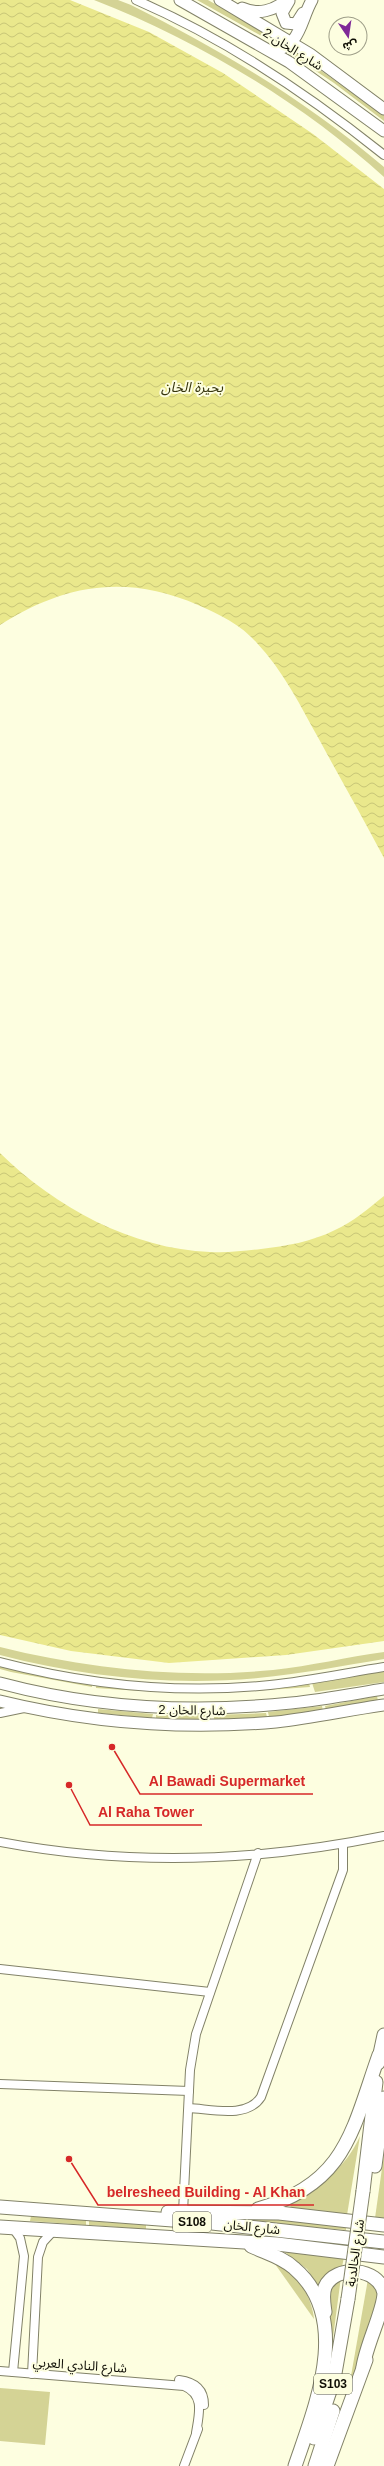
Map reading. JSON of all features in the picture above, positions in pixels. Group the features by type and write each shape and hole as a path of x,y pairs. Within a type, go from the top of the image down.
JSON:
{"main road":[{"name":"شارع الخان 2","path":"180,0 272,51 317,80 384,131"},
{"name":"شارع الخان 2","path":"220,0 292,42 384,109"},
{"path":"220,0 258,12 275,8 286,0"},
{"path":"289,0 282,16 284,21 291,25 298,22 311,1"},
{"path":"272,51 281,50 292,42 300,31 311,1"},
{"name":"شارع الخان 2","path":"0,1683 92,1700 177,1707 234,1707 291,1703 384,1689"},
{"name":"شارع الخان 2","path":"0,1701 96,1719 192,1725 288,1720 384,1705"},
{"name":"شارع الخالدية","path":"315,2466 341,2386 367,2192 379,2055 384,2035"},
{"path":"242,2213 269,2206 293,2196 314,2182 333,2164 348,2143 379,2055"},
{"name":"شارع الخالدية","path":"367,2192 382,2121 384,2098"},
{"name":"شارع الخان","path":"0,2207 85,2212 384,2242"},
{"path":"85,2212 103,2210 279,2213 384,2225"},
{"name":"شارع الخان","path":"6,2227 242,2241 298,2246 384,2257"},
{"path":"242,2241 282,2259 303,2277 317,2300 326,2344"},
{"path":"295,2466 322,2383 326,2344 324,2299 328,2283 334,2276 344,2273 357,2272 371,2276 381,2285 384,2300 366,2351 363,2367"},
{"name":"شارع الخالدية","path":"304,2466 334,2379 352,2300"},
{"path":"327,2466 363,2367 384,2318"}],"street":[{"path":"136,0 214,40 289,84 345,124 384,156"},
{"path":"0,1662 95,1681 190,1688 269,1685 384,1667"},
{"path":"0,1713 27,1707"},
{"path":"0,1842 67,1853 136,1858 182,1858 258,1853 343,1844 384,1836"},
{"path":"189,2108 242,2111 253,2107 261,2097 343,1870 343,1844"},
{"path":"183,2212 189,2091 196,2034 258,1853"},
{"path":"0,1969 210,1992"},
{"path":"0,2084 189,2091"},
{"path":"6,2227 22,2244 24,2256 13,2372"},
{"path":"32,2374 38,2257 43,2242 54,2230"},
{"name":"شارع النادي العربي","path":"0,2371 158,2382 184,2386 196,2394 200,2409 196,2433 184,2466"}],"shaded area":[{"path":"94,0 118,0 131,5 198,40 263,78 355,143 384,167 384,177 319,124 247,76 171,34"},
{"path":"197,0 208,0 268,34 265,38"},
{"path":"289,48 384,115 384,121 334,83 287,52"},
{"path":"0,1647 34,1655 101,1666 170,1672 204,1673 273,1670 384,1652 384,1659 258,1678 193,1681 161,1680 96,1674 32,1663 0,1655"},
{"path":"0,1665 92,1683 92,1687 11,1672 0,1669"},
{"path":"384,1671 384,1682 315,1692 312,1683"},
{"path":"96,1683 125,1687 309,1683 310,1687 230,1692 176,1692 96,1688"},
{"path":"377,1696 378,1701 326,1710 325,1706"},
{"path":"322,1706 323,1711 269,1717 268,1712"},
{"path":"98,1709 153,1714 152,1718 98,1713"},
{"path":"266,1713 267,1717 214,1720 214,1715"},
{"path":"156,1715 210,1715 211,1720 156,1718"},
{"path":"360,2136 347,2215 290,2209 291,2203 332,2175 340,2167 348,2157"},
{"path":"384,2154 384,2219 375,2218"},
{"path":"218,2215 346,2223 346,2230 243,2221"},
{"path":"31,2216 86,2220 86,2225 30,2221"},
{"path":"89,2221 146,2225 146,2229 89,2225"},
{"path":"282,2250 344,2257 342,2267 320,2289 307,2269"},
{"path":"275,2264 290,2272 302,2286 310,2302 314,2319"},
{"path":"341,2277 329,2368 329,2294 330,2289"},
{"path":"368,2279 371,2281 380,2296 354,2377 351,2376"},
{"path":"0,2388 50,2392 45,2445 0,2441"}],"water":[{"name":"بحيرة الخان","path":"0,0 70,0 149,32 223,73 313,134 384,189 384,858 306,715 275,664 244,630 229,620 198,605 171,595 146,589 121,587 96,588 72,592 48,600 24,611 0,625"},
{"path":"0,1153 45,1191 96,1222 124,1234 152,1243 181,1249 210,1252 236,1252 298,1243 342,1227 384,1196 384,1641 286,1655 169,1663 71,1651 0,1635"}],"place":[{"name":"Al Bawadi Supermarket","path":"112,1747"},
{"name":"Al Raha Tower","path":"69,1785"},
{"name":"belresheed Building - Al Khan","path":"69,2159"}]}
